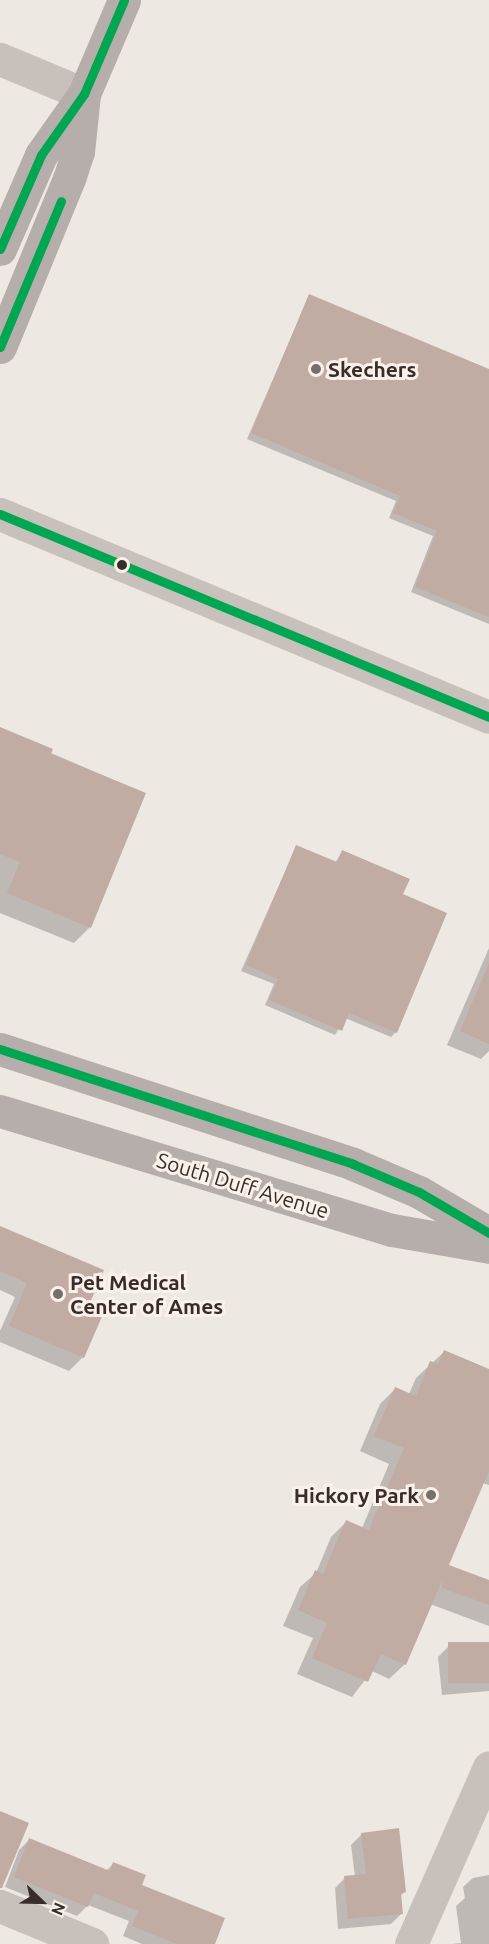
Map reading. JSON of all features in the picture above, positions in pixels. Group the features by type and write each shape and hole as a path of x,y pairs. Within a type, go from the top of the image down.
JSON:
{"main road":[{"path":"0,249 42,155 84,94 124,0"},
{"path":"0,347 78,152 84,94"},
{"path":"0,1049 353,1164 419,1192 489,1233"},
{"name":"South Duff Avenue","path":"0,1111 392,1230 489,1247"}],"street":[{"path":"0,59 84,94"},
{"path":"0,514 489,717"},
{"path":"411,1944 489,1767"},
{"path":"0,1906 92,1944"}],"building":[{"path":"309,294 489,369 489,617 415,587 437,531 393,513 400,496 251,433"},
{"path":"0,727 53,749 51,754 146,793 91,928 7,893 20,862 0,854"},
{"path":"296,845 337,862 342,850 410,879 403,894 447,913 397,1033 349,1013 342,1031 269,1000 278,979 246,965"},
{"path":"489,963 489,1044 460,1031"},
{"name":"Pet Medical Center of Ames","path":"0,1226 104,1270 89,1305 104,1312 84,1358 9,1326 27,1283 0,1271"},
{"name":"Hickory Park","path":"444,1350 489,1369 489,1471 449,1565 489,1580 489,1605 442,1588 442,1581 406,1665 381,1654 368,1682 312,1658 327,1623 298,1610 315,1570 323,1574 346,1520 369,1530 404,1448 374,1436 395,1387 416,1396 430,1361 438,1364"},
{"path":"448,1642 489,1642 489,1683 448,1683"},
{"path":"0,1811 29,1823 2,1888 0,1888"},
{"path":"399,1828 406,1892 401,1893 403,1914 348,1919 344,1876 366,1874 361,1833"},
{"path":"29,1838 110,1871 113,1862 146,1875 142,1885 225,1918 215,1944 177,1944 132,1926 138,1911 94,1893 88,1907 14,1877"}],"transit line":[{"path":"0,249 41,155 84,94 124,0"},
{"path":"0,347 61,201"},
{"path":"0,514 489,717"},
{"path":"0,1049 353,1164 419,1192 489,1233"}],"place":[{"name":"Skechers","path":"316,369"},
{"name":"Pet Medical Center of Ames","path":"58,1294"},
{"name":"Hickory Park","path":"431,1495"}]}
